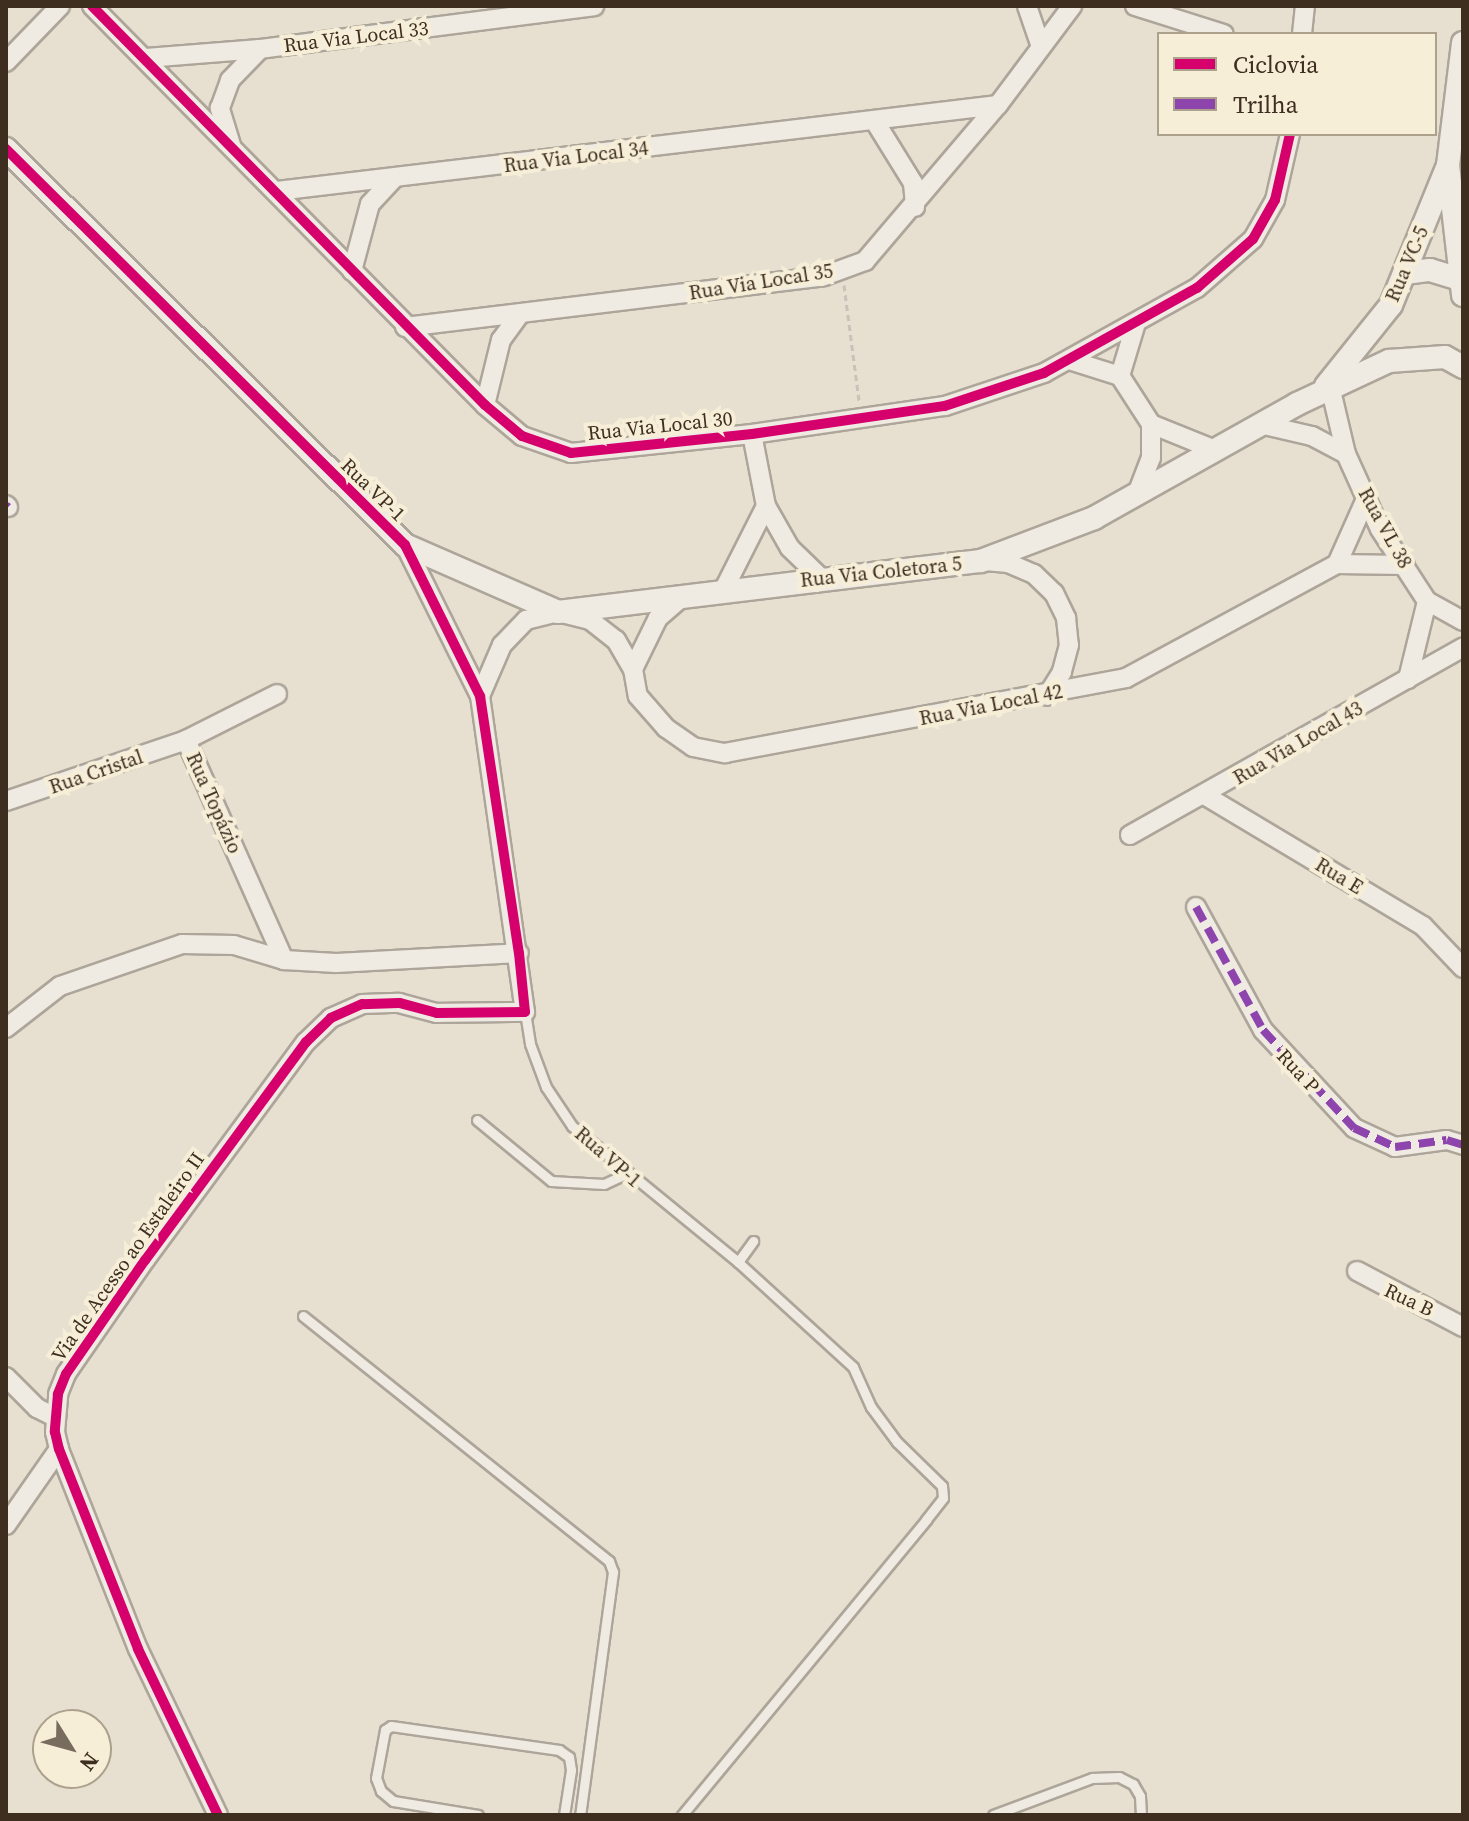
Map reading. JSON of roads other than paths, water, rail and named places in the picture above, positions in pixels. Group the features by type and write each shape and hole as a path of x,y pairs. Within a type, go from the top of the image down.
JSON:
{"street":[{"path":"6,62 60,6"},
{"name":"Rua Via Local 30","path":"92,6 485,405 522,436 571,453 752,434 945,406 1069,360 1197,288 1253,239 1275,200 1290,136"},
{"name":"Rua Via Local 33","path":"146,58 260,49 594,6"},
{"path":"1027,6 1041,47"},
{"name":"Rua Via Local 35","path":"405,327 519,315 842,269 865,261 915,207 998,105 1072,6"},
{"path":"1135,6 1218,32"},
{"path":"1302,32 1305,6"},
{"path":"1461,287 1448,165 1463,43"},
{"name":"Rua Via Local 33","path":"233,152 220,108 230,80 260,49"},
{"name":"Rua Via Local 34","path":"277,191 998,105"},
{"path":"874,120 913,183 915,207"},
{"name":"Rua VP-1","path":"6,149 405,545 480,696 525,1012"},
{"name":"Rua VC-5","path":"1327,386 1391,305 1448,165"},
{"path":"352,271 370,204 393,179"},
{"path":"1405,273 1430,270 1461,287"},
{"path":"485,405 501,340 519,315"},
{"path":"1120,376 1136,323"},
{"path":"1367,335 1368,352 1389,361"},
{"name":"Rua VC-5","path":"1185,467 1327,386 1389,361 1457,357"},
{"path":"1069,360 1120,376 1151,424 1151,458 1137,494"},
{"name":"Rua VL 38","path":"1327,386 1346,454 1366,499 1427,601"},
{"path":"1151,424 1215,450"},
{"path":"1260,424 1312,436 1346,454"},
{"path":"752,434 766,506 790,548 822,579"},
{"name":"Rua Via Coletora 5","path":"480,696 502,645 526,620 558,612 981,561 1094,518 1185,467"},
{"path":"1337,564 1366,499"},
{"path":"723,591 766,506"},
{"name":"Rua Via Coletora 5","path":"405,545 471,578 558,612"},
{"path":"981,561 1008,563 1034,574 1054,593 1066,618 1069,645 1062,672 1047,696"},
{"name":"Rua Via Local 42","path":"633,669 638,696 666,728 693,747 725,753 1047,696 1126,678 1337,564 1405,565"},
{"path":"558,612 590,620 608,634 633,669 658,618 683,596"},
{"path":"1408,679 1427,601 1463,621"},
{"name":"Rua Via Local 43","path":"1130,835 1206,796 1463,647"},
{"name":"Rua Topázio","path":"277,694 186,740 284,960"},
{"name":"Rua Cristal","path":"6,801 186,740"},
{"name":"Rua E","path":"1206,796 1423,926 1463,968"},
{"name":"Rua P","path":"1196,907 1263,1030 1354,1128 1395,1147 1447,1140 1463,1145"},
{"path":"6,1028 60,986 182,944 234,945 284,960 336,963 519,953"},
{"name":"Via de Acesso ao Estaleiro II","path":"218,1815 138,1649 59,1449 55,1417 66,1374 297,1054 331,1018 362,1004 399,1003 437,1013 525,1012"},
{"name":"Rua B","path":"1357,1271 1463,1327"},
{"path":"6,1377 37,1408 55,1417"},
{"path":"6,1525 59,1449"}],"lane":[{"name":"Rua VP-1","path":"525,1012 530,1044 546,1087 572,1126 625,1174 738,1262 853,1367 871,1407 897,1442 942,1486 943,1498 682,1815"},
{"path":"477,1120 551,1181 604,1184 625,1174"},
{"path":"738,1262 753,1241"},
{"path":"303,1316 609,1561 613,1572 580,1815"},
{"path":"478,1815 393,1801 381,1791 376,1778 385,1730 391,1726 559,1750 569,1757 571,1770 564,1815"},
{"path":"998,1814 1092,1778 1119,1777 1133,1784 1141,1815"}]}
